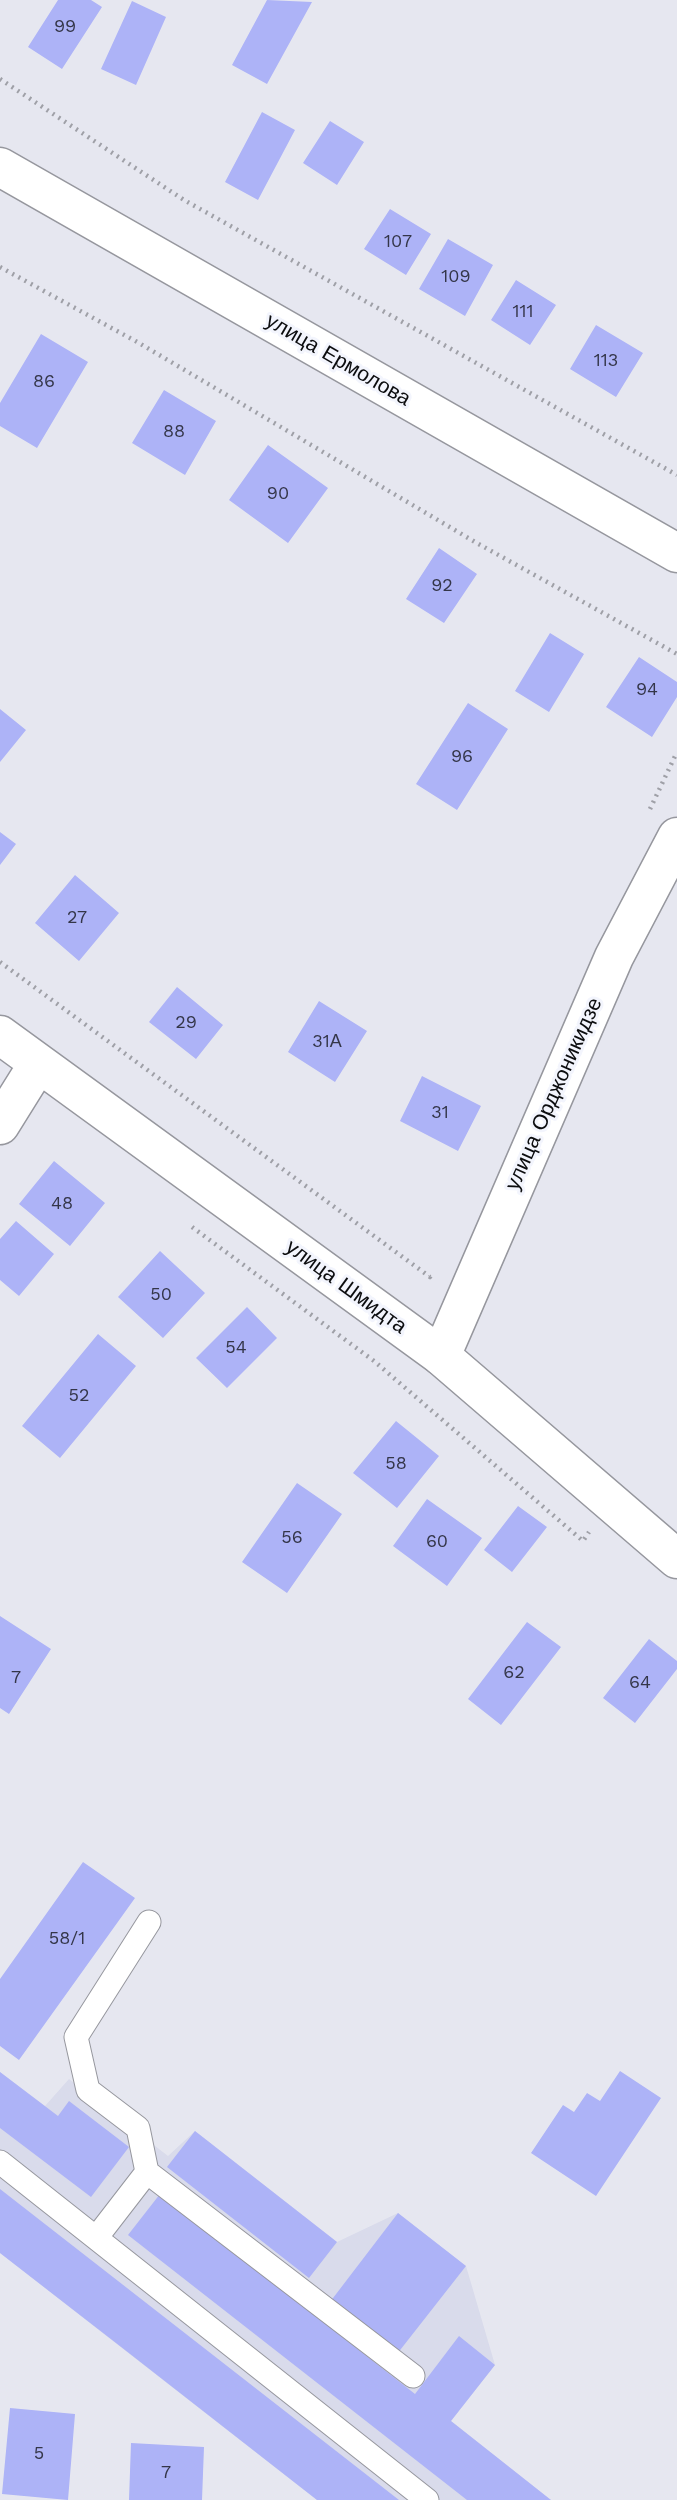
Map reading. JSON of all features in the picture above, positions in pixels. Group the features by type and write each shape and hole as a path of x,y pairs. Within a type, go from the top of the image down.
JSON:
{"street":[{"name":"улица Ермолова","path":"0,167 677,553"},
{"name":"улица Орджоникидзе","path":"441,1356 614,957 662,826"},
{"name":"улица Шмидта","path":"0,1035 441,1356 677,1559"},
{"path":"0,1125 38,1064"}],"lane":[{"path":"149,1922 76,2038 88,2090 138,2128 147,2172 413,2376"},
{"path":"0,2162 427,2500"},
{"path":"96,2238 147,2172"}],"path":[{"path":"0,79 184,201 677,475"},
{"path":"0,267 139,343 475,542 677,654"},
{"path":"662,826 677,752"},
{"path":"0,962 430,1278 436,1265"},
{"path":"184,1220 374,1361 583,1541 609,1501"}],"shaded area":[{"path":"0,2072 45,2106 69,2079 168,2156 195,2131 337,2242 398,2213 466,2266 495,2365 451,2421 551,2500 317,2500 0,2253"}],"building":[{"path":"58,0 91,0 102,7 62,69 28,47"},
{"path":"267,0 312,2 267,84 232,65"},
{"path":"132,1 166,17 136,85 101,69"},
{"path":"262,112 295,130 258,200 225,182"},
{"path":"330,121 364,142 337,185 303,163"},
{"path":"390,209 431,234 406,275 364,249"},
{"path":"448,239 493,265 465,316 419,289"},
{"path":"516,280 556,305 530,345 491,320"},
{"path":"596,325 643,353 616,397 570,369"},
{"path":"41,334 88,362 37,448 0,426 0,403"},
{"path":"164,390 216,421 185,475 132,443"},
{"path":"268,445 328,488 288,543 229,500"},
{"path":"439,548 477,574 444,623 406,599"},
{"path":"550,633 584,654 549,712 515,691"},
{"path":"639,657 677,682 677,697 652,737 606,707"},
{"path":"468,703 508,729 457,810 416,784"},
{"path":"0,709 26,730 0,762"},
{"path":"0,832 16,844 0,865"},
{"path":"75,875 119,913 79,961 35,923"},
{"path":"177,987 223,1025 196,1059 149,1022"},
{"path":"319,1001 367,1031 335,1082 288,1052"},
{"path":"422,1076 481,1106 458,1151 400,1121"},
{"path":"54,1161 105,1203 70,1246 19,1204"},
{"path":"16,1221 54,1254 19,1296 0,1280 0,1239"},
{"path":"160,1251 205,1293 163,1338 118,1297"},
{"path":"247,1307 277,1338 227,1388 196,1358"},
{"path":"98,1334 136,1366 60,1458 22,1426"},
{"path":"396,1421 439,1456 397,1508 353,1473"},
{"path":"297,1483 342,1514 287,1593 242,1562"},
{"path":"427,1499 482,1538 447,1586 393,1546"},
{"path":"518,1506 547,1527 512,1572 484,1550"},
{"path":"0,1616 51,1649 9,1714 0,1708"},
{"path":"527,1622 561,1647 501,1725 468,1699"},
{"path":"649,1639 677,1661 677,1669 635,1723 603,1698"},
{"path":"83,1862 135,1898 19,2060 0,2046 0,1979"},
{"path":"620,2071 661,2098 596,2196 531,2153 563,2105 574,2112 587,2093 600,2101"},
{"path":"0,2072 58,2116 69,2101 129,2147 91,2197 0,2128"},
{"path":"195,2131 337,2242 309,2278 167,2167"},
{"path":"0,2189 399,2500 317,2500 0,2253"},
{"path":"160,2194 415,2394 459,2336 495,2365 451,2421 551,2500 467,2500 128,2235"},
{"path":"398,2213 466,2266 397,2354 330,2302"},
{"path":"10,2408 75,2414 68,2500 2,2494"},
{"path":"131,2443 204,2447 202,2500 129,2500"}]}
